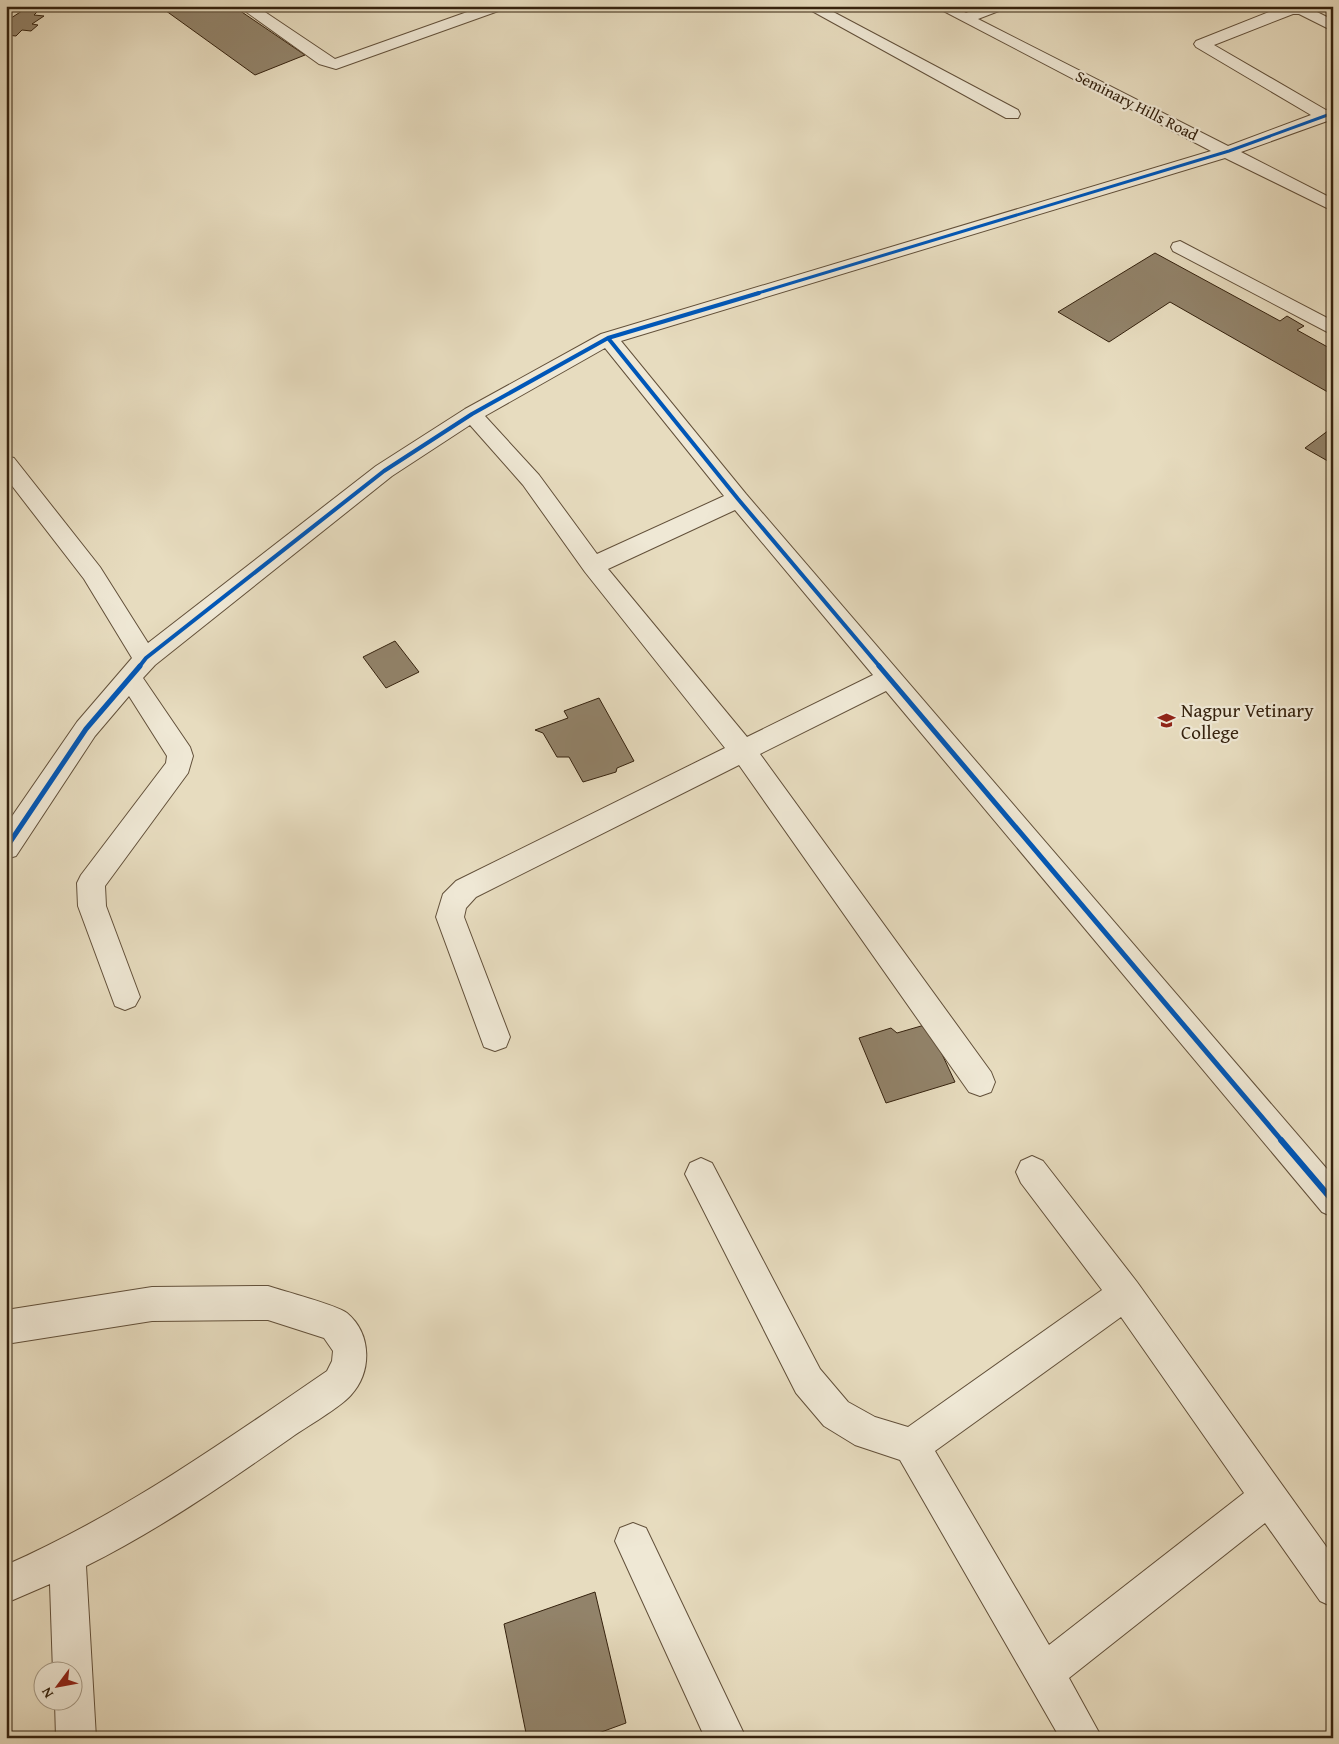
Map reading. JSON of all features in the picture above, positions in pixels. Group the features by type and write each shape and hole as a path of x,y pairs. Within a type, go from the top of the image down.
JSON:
{"street":[{"path":"245,6 325,61 336,64 499,6"},
{"path":"810,6 1012,114"},
{"name":"Seminary Hills Road","path":"941,6 1229,151 1333,206"},
{"path":"965,18 999,6"},
{"path":"1328,114 1202,44 1291,9 1302,10 1333,26"},
{"path":"6,848 86,729 138,668 384,471 472,414 608,338 1229,151 1328,114"},
{"path":"1180,247 1333,329"},
{"path":"608,338 738,499 1333,1201"},
{"path":"472,414 531,480 593,566 743,751 980,1082"},
{"path":"6,463 15,491 92,573 130,638 138,668 177,746 180,756 179,766 91,883 92,906 125,998"},
{"path":"593,566 738,499"},
{"path":"495,1037 450,917 453,904 466,889 889,678"},
{"path":"1032,1172 1125,1294 1333,1588"},
{"path":"702,1174 808,1381 836,1414 868,1432 912,1446 1082,1738"},
{"path":"912,1446 1125,1294"},
{"path":"6,1327 152,1304 268,1303 335,1325 350,1346 349,1364 339,1383 209,1472 108,1535 67,1557 6,1584"},
{"path":"1044,1673 1268,1496"},
{"path":"633,1541 726,1738"},
{"path":"67,1557 76,1738"}],"building":[{"path":"165,6 233,6 305,55 255,75 162,8"},
{"path":"25,9 39,10 34,15 44,16 32,24 38,25 31,31 22,30 16,36 6,35 6,27 10,23 8,20"},
{"path":"1155,253 1280,321 1287,316 1304,326 1297,330 1333,350 1333,395 1170,302 1109,342 1058,312"},
{"path":"1333,427 1333,464 1305,448"},
{"path":"395,641 419,672 386,688 363,657"},
{"path":"599,698 634,761 617,768 616,772 583,782 569,757 557,757 543,733 535,730 568,718 564,711"},
{"path":"928,1024 955,1082 886,1103 859,1038 891,1028 897,1033"},
{"path":"595,1592 626,1723 585,1738 527,1738 504,1624"}],"cycle path":[{"path":"6,848 86,729 146,658 384,471 472,414 608,338 1229,151 1333,113"},
{"path":"608,338 738,499 1333,1201"}],"place":[{"name":"Nagpur Vetinary College","path":"1167,721"}]}
